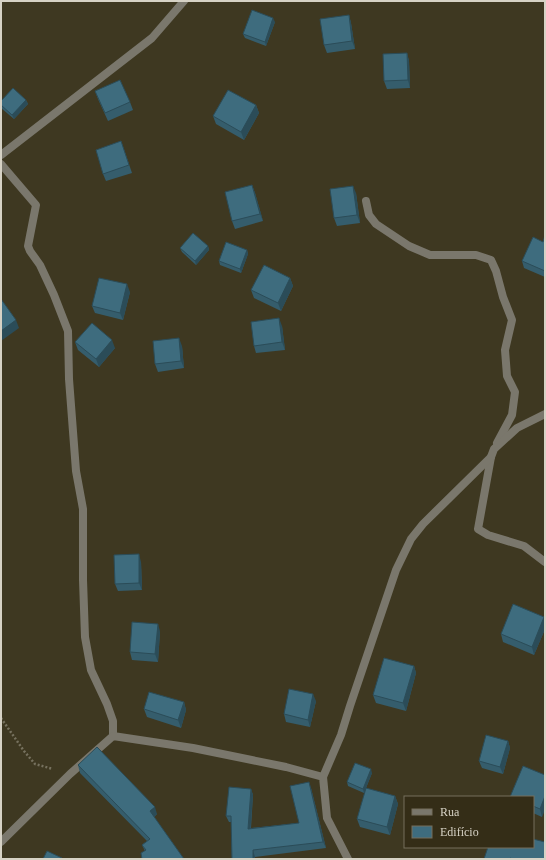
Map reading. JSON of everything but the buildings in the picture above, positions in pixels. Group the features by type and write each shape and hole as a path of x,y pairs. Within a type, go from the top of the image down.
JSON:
{"street":[{"path":"1,155 152,38 184,1"},
{"path":"1,164 36,205 28,246 40,264 68,331 69,379 76,471 83,509 85,637 91,670 107,704 113,721 113,736 70,774 1,842"},
{"path":"366,201 369,215 376,224 409,246 430,255 476,255 491,260 512,320 505,350 507,376 515,392 512,415 493,453 478,529 488,535 524,546 545,562"},
{"path":"348,859 327,818 323,778 341,735 396,570 411,539 423,524 517,428 545,414"},
{"path":"113,736 193,748 286,767 323,778"}],"path":[{"path":"1,718 35,764 70,774"}]}
